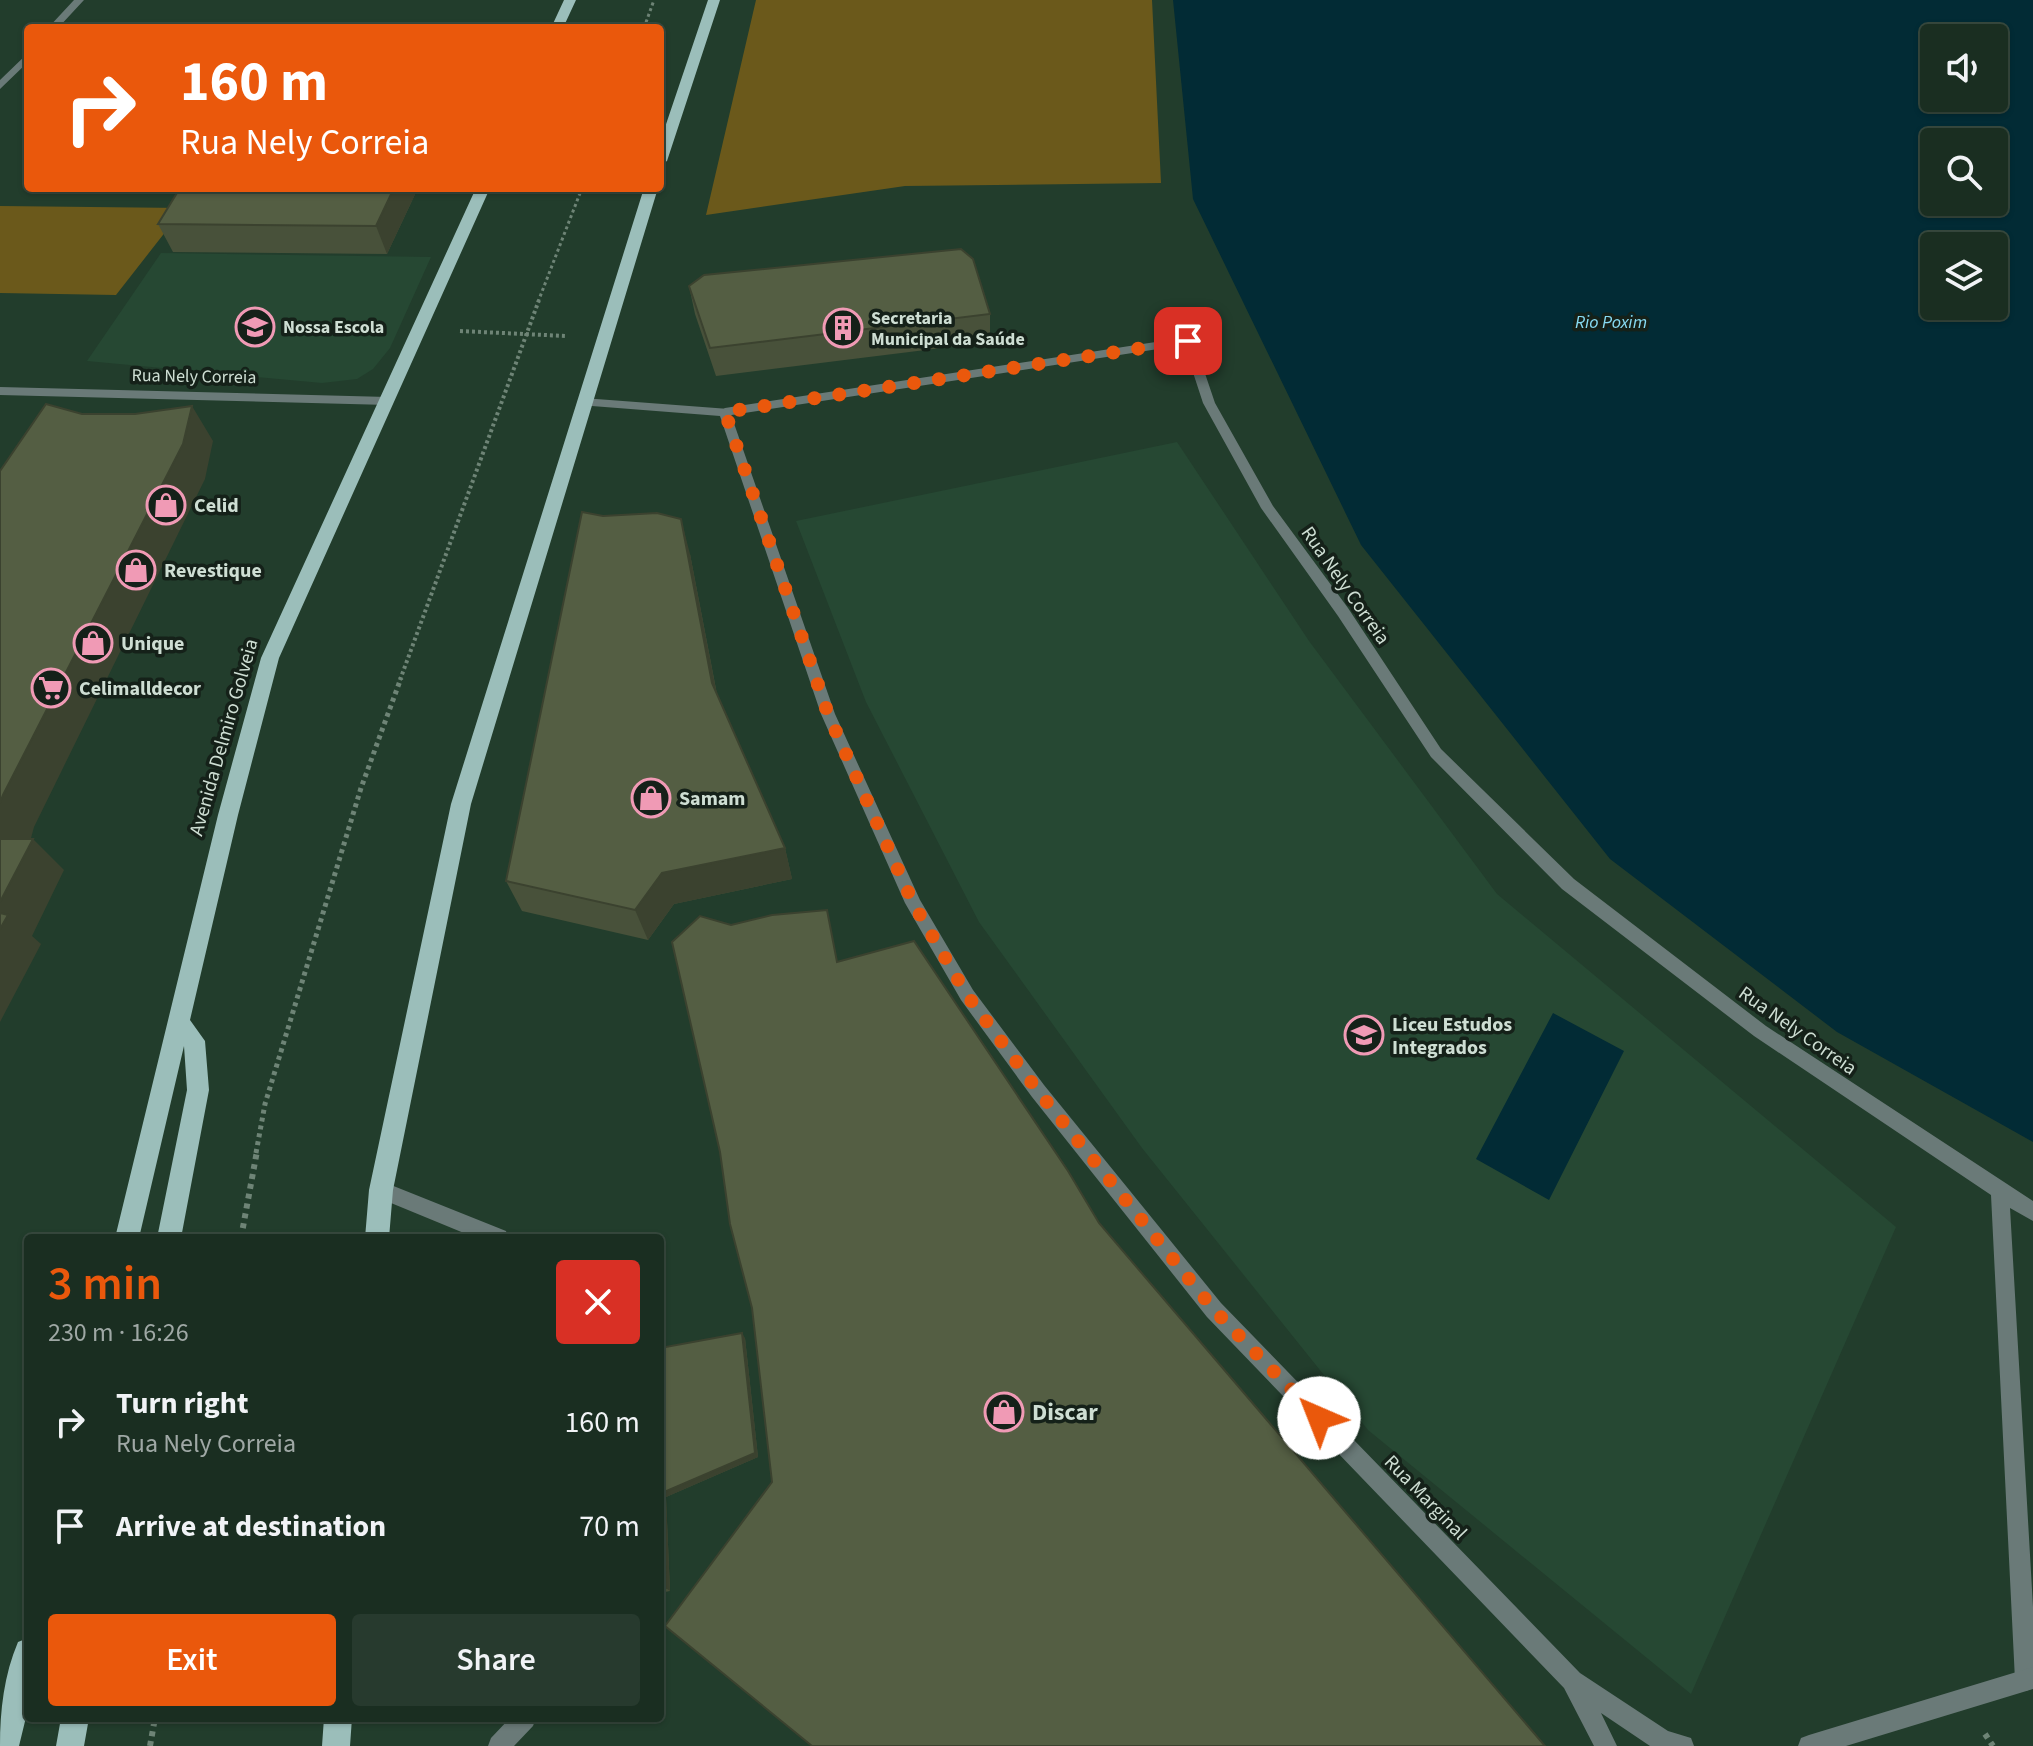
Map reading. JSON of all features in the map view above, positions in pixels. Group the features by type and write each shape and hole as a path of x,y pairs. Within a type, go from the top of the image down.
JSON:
{"main road":[{"path":"559,24 570,0"},
{"path":"664,149 714,0"},
{"name":"Avenida Delmiro Golveia","path":"128,1234 270,658 481,192"},
{"path":"377,1234 381,1190 461,804 650,192"},
{"path":"170,1234 198,1090 194,1041 178,1022"},
{"path":"5,1746 24,1668"},
{"path":"70,1746 74,1722"},
{"path":"336,1746 338,1722"}],"street":[{"path":"57,24 79,0"},
{"path":"0,86 24,60"},
{"name":"Rua Nely Correia","path":"583,402 725,412 1188,341 1209,403 1268,508 1343,612 1436,753 1568,884 1760,1031 2000,1190"},
{"name":"Rua Nely Correia","path":"0,391 388,401"},
{"name":"Rua Marginal","path":"725,412 828,714 913,903 967,995 1038,1091 1214,1310 1572,1680 1606,1746"},
{"path":"381,1190 489,1234"},
{"path":"2000,1190 2033,1202"},
{"path":"2000,1190 2033,1212"},
{"path":"1809,1746 2029,1679 2000,1190"},
{"path":"1572,1680 1663,1741 1683,1746"},
{"path":"499,1746 521,1722"}],"path":[{"path":"645,24 654,0"},
{"path":"242,1234 265,1104 361,788 580,192"},
{"path":"420,329 603,338"},
{"path":"150,1746 154,1722"}],"shaded area":[{"path":"756,0 1152,0 1161,183 905,186 706,215"},
{"path":"0,206 184,208 116,295 0,293"},
{"name":"Nossa Escola","path":"161,253 431,257 390,348 373,369 357,379 322,383 87,361"},
{"name":"Liceu Estudos Integrados","path":"1177,442 1309,641 1497,894 1896,1227 1691,1694 1368,1430 1142,1148 979,922 866,702 796,521"}],"water":[{"name":"Rio Poxim","path":"1173,0 2033,0 2033,1142 1837,1032 1610,859 1361,545 1193,199"},
{"path":"1553,1013 1624,1051 1549,1200 1476,1159"}],"building":[{"path":"178,192 392,192 376,226 158,224"},
{"path":"961,249 973,259 990,314 710,348 689,286 704,275"},
{"path":"46,404 82,414 135,414 192,406 183,444 0,803 0,471"},
{"name":"Samam","path":"582,512 603,516 657,513 681,519 712,683 785,848 662,873 635,910 506,881"},
{"path":"0,839 33,839 0,902"},
{"name":"Discar","path":"827,910 837,962 914,941 1068,1171 1099,1223 1545,1746 812,1746 665,1626 772,1482 752,1308 730,1224 720,1152 672,942 700,916 731,925 772,915"},
{"path":"0,913 8,915 0,929"},
{"path":"742,1333 755,1453 664,1492 664,1347"},
{"path":"664,1540 666,1588 664,1589"}],"place":[{"name":"Nossa Escola","path":"255,327"},
{"name":"Secretaria Municipal da Saúde","path":"843,328"},
{"name":"Celid","path":"166,505"},
{"name":"Revestique","path":"136,570"},
{"name":"Unique","path":"93,643"},
{"name":"Celimalldecor","path":"51,688"},
{"name":"Samam","path":"651,798"},
{"name":"Liceu Estudos Integrados","path":"1364,1035"},
{"name":"Discar","path":"1004,1412"}],"route":[{"path":"1188,341 725,412 828,714 913,903 967,995 1038,1091 1214,1310 1319,1418"}]}
